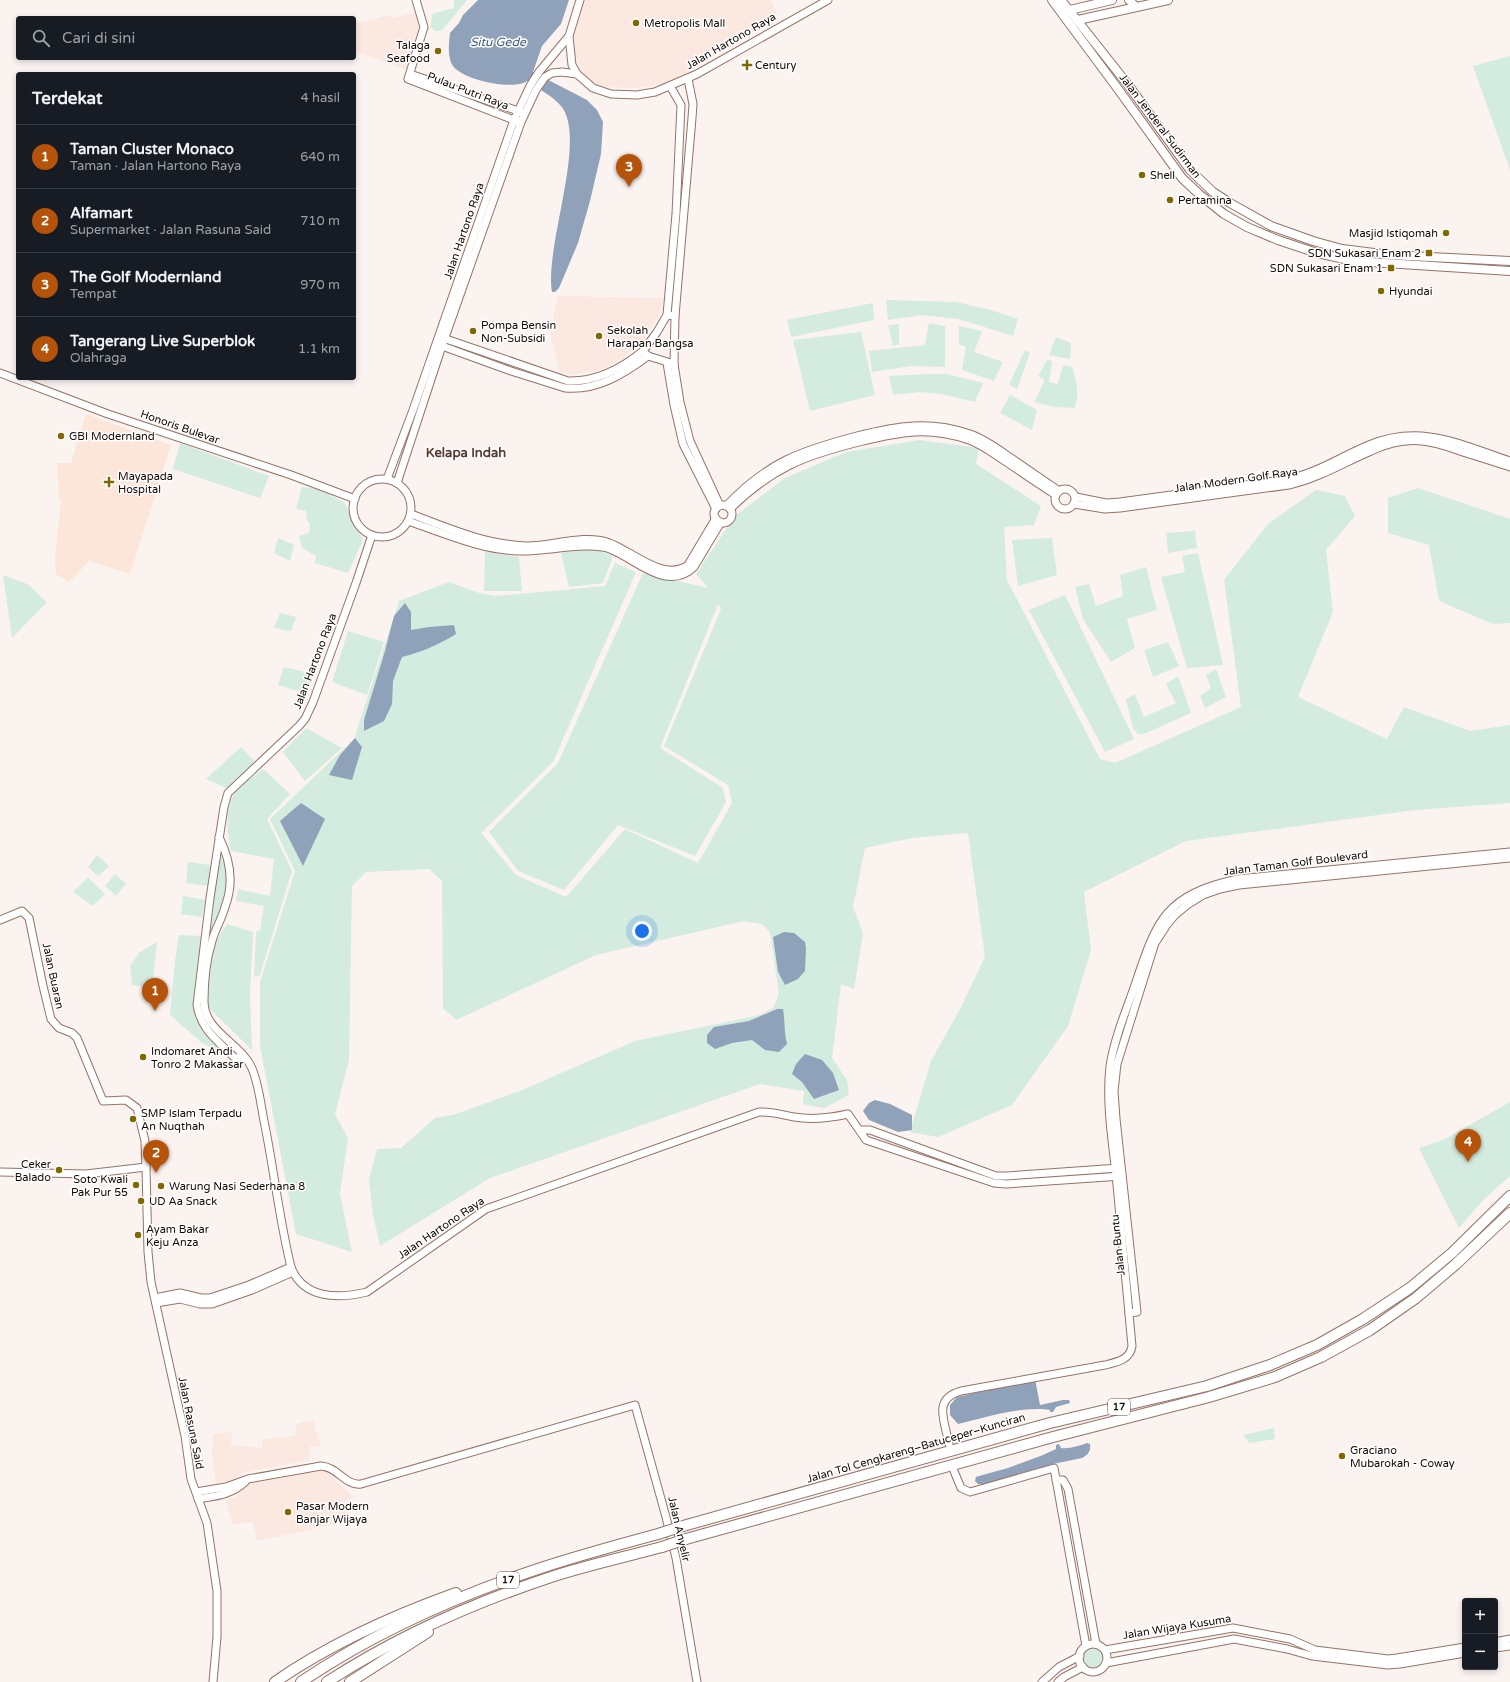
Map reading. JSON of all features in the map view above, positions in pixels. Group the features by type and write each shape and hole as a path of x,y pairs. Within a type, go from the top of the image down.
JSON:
{"highway":[{"name":"Jalan Tol Cengkareng–Batuceper–Kunciran","path":"301,1682 363,1643 450,1602 513,1577 682,1526 1050,1423 1207,1386 1270,1365 1317,1345 1410,1288 1452,1253 1510,1196"},
{"name":"17","path":"327,1682 370,1655 405,1637 458,1613 552,1576 1053,1437 1209,1397 1275,1376 1321,1357 1370,1330 1416,1298 1456,1264 1510,1213"},
{"path":"275,1682 334,1645 371,1627 412,1609 481,1585 513,1577"},
{"path":"350,1682 458,1613"}],"main road":[{"name":"Jalan Jenderal Sudirman","path":"1052,0 1182,178 1224,214 1247,227 1278,240 1317,253 1339,258 1360,261 1510,271"},
{"name":"Jalan Jenderal Sudirman","path":"1061,0 1129,86 1190,170 1213,192 1271,226 1313,241 1342,249 1361,252 1510,261"},
{"path":"1070,10 1112,0"},
{"path":"1129,0 1136,7"},
{"path":"1078,20 1168,0"},
{"path":"1090,5 1096,16"}],"street":[{"name":"Pulau Putri Raya","path":"416,0 424,27 409,76 518,121"},
{"name":"Jalan Hartono Raya","path":"397,483 521,112 533,88 568,36 580,0"},
{"name":"Jalan Hartono Raya","path":"577,74 593,88 614,95 638,95 655,92 688,79 828,0"},
{"path":"568,36 572,65 577,74"},
{"path":"542,74 557,72 577,74"},
{"name":"Jalan Hartono Raya","path":"670,364 685,213 693,104 688,79"},
{"name":"Pulau Putri Raya","path":"420,81 521,112"},
{"path":"442,346 524,376 565,388 574,389 611,380 628,371 646,354 667,315 677,208 681,105 670,86"},
{"path":"681,105 693,104"},
{"name":"Jalan Hartono Raya","path":"387,479 518,121"},
{"path":"667,315 675,316"},
{"path":"446,339 568,381 577,381 609,373 646,354"},
{"path":"646,354 670,364 674,405 683,444 723,507 731,513 727,521 718,520 714,515 723,507 745,495 770,476 802,458 885,436 912,431 931,432 970,440 1057,493"},
{"name":"Honoris Bulevar","path":"0,373 16,379"},
{"name":"Honoris Bulevar","path":"18,380 108,414 291,475 355,499"},
{"name":"Jalan Modern Golf Raya","path":"1075,501 1120,502 1288,479 1305,475 1388,438 1406,435 1422,435 1438,438 1510,461"},
{"name":"Jalan Modern Golf Raya","path":"1075,501 1105,509 1120,508 1289,485 1307,481 1372,450 1389,444 1407,441 1421,440 1437,443 1510,467"},
{"path":"379,479 387,479 402,487 409,497 411,508 409,518 401,530 390,536 384,537 365,532 356,520 353,506 358,491 367,483 379,479"},
{"path":"1068,488 1072,491 1075,501 1068,509 1060,508 1057,504 1057,493 1068,488"},
{"path":"409,518 492,543 527,546 585,540 607,541 639,559 662,568 672,570 684,568 688,565 718,520"},
{"name":"Jalan Hartono Raya","path":"372,535 310,710 305,719 228,793 219,837 208,940 198,994 197,1006 200,1020 212,1036 235,1058 244,1057 252,1069 256,1082 292,1270 296,1279 304,1286 324,1294 344,1296 366,1292 491,1206 759,1112 772,1112 793,1117 814,1119 848,1114 860,1130"},
{"name":"Jalan Hartono Raya","path":"208,940 225,907 230,892 230,882 224,848 219,837"},
{"name":"Jalan Taman Golf Boulevard","path":"1118,1168 1114,1091 1116,1070 1123,1042 1155,943 1175,915 1187,905 1203,895 1253,880 1510,852"},
{"name":"Jalan Taman Golf Boulevard","path":"1253,880 1510,858"},
{"name":"Jalan Buaran","path":"0,920 22,911 29,918 43,986 52,1019 59,1028 72,1033 77,1038 103,1101 126,1100 137,1108 145,1141 146,1166"},
{"path":"860,1130 870,1130 1001,1176 1118,1168"},
{"path":"860,1130 866,1140 1000,1184 1119,1176"},
{"path":"939,1165 942,1156"},
{"path":"0,1172 86,1174 146,1166"},
{"name":"Jalan Rasuna Said","path":"146,1166 148,1252 155,1301 186,1443 191,1479 207,1523 218,1601 217,1637 213,1682"},
{"name":"Jalan Buntu","path":"949,1444 943,1404 946,1398 961,1391 1105,1365 1126,1358 1130,1353 1132,1346 1133,1312 1118,1168"},
{"path":"155,1301 180,1293 201,1298 210,1298 292,1270"},
{"name":"Jalan Anyelir","path":"197,1495 237,1489 248,1479 326,1466 331,1468 350,1483 356,1485 362,1484 635,1405 676,1558 697,1682"},
{"path":"954,1471 962,1488 970,1492 1054,1468 1086,1646"},
{"path":"1056,1480 1063,1480 1068,1489 1096,1644"},
{"name":"Jalan Wijaya Kusuma","path":"1105,1650 1193,1634 1237,1628 1290,1640 1315,1650 1388,1658 1462,1647"},
{"path":"1202,1633 1200,1639 1204,1644"},
{"path":"1193,1634 1197,1640 1194,1645"},
{"name":"Jalan Wijaya Kusuma","path":"1106,1663 1194,1645 1234,1639 1287,1649 1312,1656 1388,1665 1462,1654"},
{"path":"1498,1641 1510,1639"},
{"path":"1096,1644 1105,1650 1107,1655 1106,1663 1098,1671 1090,1671 1083,1667 1080,1656 1082,1650 1086,1646 1096,1644"},
{"path":"1498,1648 1510,1646"},
{"path":"1042,1682 1059,1667 1080,1656"},
{"path":"1058,1682 1064,1677 1083,1667"}],"shaded area":[{"path":"584,0 771,0 777,14 772,20 682,76 666,84 637,88 601,87 589,81 580,69 575,55 574,36"},
{"path":"417,12 420,31 408,70 356,52 356,23 389,15 393,18"},
{"name":"Sekolah Harapan Bangsa","path":"558,296 665,298 658,318 643,341 621,360 600,370 570,375 559,371 550,331"},
{"name":"Mayapada Hospital","path":"86,414 171,445 130,574 89,561 69,582 56,574 55,559 61,501 59,499 57,463 71,463"},
{"path":"313,1420 321,1447 310,1446 309,1460 243,1473 232,1480 216,1484 212,1456 213,1434 232,1432 231,1445 262,1448 263,1439 295,1436 297,1423"},
{"name":"Pasar Modern Banjar Wijaya","path":"322,1470 327,1472 354,1497 344,1502 351,1521 257,1541 253,1522 233,1525 226,1500 236,1497 251,1482"}],"green space":[{"path":"454,0 467,0 441,31 435,31 431,27 432,14 454,8"},
{"path":"1510,56 1510,170 1473,66"},
{"path":"886,300 956,302 991,310 1018,319 1013,336 959,319 922,315 888,320"},
{"path":"873,303 874,320 791,337 787,320"},
{"path":"929,323 945,326 945,367 911,366 872,372 869,351 925,345"},
{"path":"899,324 899,344 893,346 888,325"},
{"path":"959,326 982,331 974,352 1003,362 994,381 962,370 966,347 959,344"},
{"path":"861,332 875,395 810,411 793,340"},
{"path":"1056,337 1071,343 1070,359 1049,355"},
{"path":"1025,350 1030,353 1017,389 1009,385"},
{"path":"1047,360 1052,361 1049,382 1058,384 1063,365 1072,367 1077,393 1074,408 1054,407 1034,402 1045,380 1038,376"},
{"path":"947,374 983,383 975,402 941,394 921,392 893,395 889,376"},
{"path":"1010,395 1037,410 1032,430 1000,413"},
{"path":"919,440 979,448 976,464 1041,506 1034,525 1004,527 1007,580 1100,759 1115,763 1241,707 1224,580 1268,524 1316,490 1345,496 1355,516 1326,550 1333,612 1298,697 1387,739 1404,707 1470,731 1510,725 1510,803 1415,810 1186,841 1084,892 1091,950 1068,1026 1012,1105 938,1137 910,1132 931,1061 959,1011 985,957 968,833 912,838 865,848 853,907 863,933 854,989 841,984 832,1058 847,1080 849,1095 824,1108 803,1104 804,1091 760,1084 490,1178 380,1246 373,1215 369,1180 377,1149 401,1148 435,1118 453,1115 520,1091 635,1041 760,1015 773,1008 779,994 770,932 762,924 744,921 596,955 456,1020 443,1008 442,881 429,869 366,872 352,886 349,1060 335,1114 348,1138 340,1194 352,1252 296,1234 260,1046 260,982 295,871 270,819 354,739 399,601 449,582 479,593 497,596 605,586 615,563 636,572 553,762 481,833 516,875 566,897 625,829 698,863 732,803 728,785 664,746 721,609 718,604 660,748 723,788 726,802 695,856 618,825 564,890 518,871 489,832 558,763 643,573 708,588 696,574 735,516 785,478 846,452"},
{"path":"180,443 269,476 260,498 173,469"},
{"path":"302,487 319,489 345,503 363,540 348,573 315,563 316,556 302,548 299,536 309,533 310,524 307,520 306,511 296,509"},
{"path":"1418,488 1510,519 1510,623 1493,624 1439,601 1429,545 1388,533 1388,498"},
{"path":"1195,531 1197,548 1168,553 1166,533"},
{"path":"278,538 294,545 290,561 274,553"},
{"path":"1052,538 1057,575 1018,586 1012,540"},
{"path":"593,548 613,556 603,583 569,587 561,553"},
{"path":"485,552 519,557 522,591 484,591"},
{"path":"1198,553 1223,665 1187,668 1161,577 1185,572 1182,556"},
{"path":"1146,567 1157,610 1127,619 1135,648 1111,662 1083,619 1075,587 1089,584 1096,606 1123,596 1120,575"},
{"path":"3,575 27,584 47,602 12,638"},
{"path":"1065,595 1134,739 1105,752 1029,610"},
{"path":"280,613 296,617 291,631 274,628"},
{"path":"348,631 384,642 367,695 332,682"},
{"path":"1168,642 1179,666 1153,677 1144,650"},
{"path":"284,667 313,674 308,694 278,685"},
{"path":"1216,669 1226,697 1205,708 1200,696 1211,688 1206,675"},
{"path":"1178,676 1191,713 1144,734 1138,734 1133,728 1126,699 1135,694 1144,717 1176,703 1166,684"},
{"path":"306,728 342,748 305,781 283,752"},
{"path":"241,747 255,762 228,789 206,779"},
{"path":"263,769 290,794 267,819 292,871 260,975 254,977 256,932 260,930 264,906 236,901 238,889 270,896 274,859 231,851 228,838 228,816 230,803 235,793 246,781"},
{"path":"220,852 228,878 226,903 218,928 208,936 212,893"},
{"path":"97,855 109,866 98,876 88,867"},
{"path":"188,862 210,865 209,886 186,883"},
{"path":"115,874 126,884 116,896 105,886"},
{"path":"88,877 105,894 93,906 73,892"},
{"path":"183,896 205,900 202,917 181,914"},
{"path":"227,924 253,932 250,995 252,1050 208,1007 209,952"},
{"path":"179,935 203,936 199,1004 228,1057 201,1042 170,1015"},
{"path":"157,942 152,988 132,985 130,966 140,952"},
{"path":"1510,1102 1510,1176 1484,1199 1459,1228 1419,1148 1443,1140"},
{"path":"1274,1428 1275,1439 1249,1443 1243,1435"},
{"path":"1092,1646 1100,1649 1103,1657 1100,1665 1092,1668 1084,1665 1081,1657 1084,1649"}],"water":[{"name":"Situ Gede","path":"478,0 569,0 561,24 542,46 533,72 587,100 597,110 603,122 601,154 590,201 578,243 559,288 555,292 552,292 551,273 568,167 570,142 568,121 558,102 527,81 520,84 511,85 477,80 458,71 453,66 449,54 450,33 459,23 463,15"},
{"path":"405,603 411,612 411,630 454,625 456,634 430,648 402,657 393,681 392,704 384,721 364,731 364,720 394,616"},
{"path":"355,738 362,747 352,780 329,775 340,755"},
{"path":"301,803 325,819 303,866 280,821"},
{"path":"784,932 794,933 805,942 806,948 805,971 798,979 785,985 778,972 773,937"},
{"path":"777,1009 783,1009 787,1044 779,1052 765,1050 752,1040 732,1043 715,1049 707,1043 707,1035 714,1027 749,1021"},
{"path":"805,1054 822,1060 833,1073 839,1090 814,1099 802,1082 792,1074 796,1064"},
{"path":"875,1100 890,1104 912,1115 912,1130 898,1132 869,1120 863,1111 869,1103"},
{"path":"1035,1379 1040,1405 1063,1400 1069,1400 1070,1403 1056,1407 1053,1412 1050,1412 1050,1410 1028,1409 958,1424 950,1415 950,1405 957,1397"},
{"path":"1087,1443 1090,1444 1089,1451 1082,1458 1053,1464 983,1484 978,1484 975,1481 976,1477 1008,1468 1043,1455 1056,1449 1056,1445 1059,1444 1061,1448 1068,1448"}],"place":[{"name":"Metropolis Mall","path":"636,23"},
{"name":"Talaga Seafood","path":"438,51"},
{"name":"Century","path":"747,65"},
{"name":"Shell","path":"1142,175"},
{"name":"The Golf Modernland","path":"629,187"},
{"name":"Pertamina","path":"1170,200"},
{"name":"Masjid Istiqomah","path":"1446,233"},
{"name":"SDN Sukasari Enam 2","path":"1429,253"},
{"name":"SDN Sukasari Enam 1","path":"1391,268"},
{"name":"Hyundai","path":"1381,291"},
{"name":"Pompa Bensin Non-Subsidi","path":"473,331"},
{"name":"Sekolah Harapan Bangsa","path":"599,336"},
{"name":"GBI Modernland","path":"61,436"},
{"name":"Mayapada Hospital","path":"109,482"},
{"name":"Taman Cluster Monaco","path":"155,1011"},
{"name":"Indomaret Andi Tonro 2 Makassar","path":"143,1057"},
{"name":"SMP Islam Terpadu An Nuqthah","path":"133,1119"},
{"name":"Tangerang Live Superblok","path":"1468,1162"},
{"name":"Ceker Balado","path":"59,1170"},
{"name":"Alfamart","path":"156,1173"},
{"name":"Soto Kwali Pak Pur 55","path":"136,1185"},
{"name":"Warung Nasi Sederhana 8","path":"161,1186"},
{"name":"UD Aa Snack","path":"141,1201"},
{"name":"Ayam Bakar Keju Anza","path":"138,1235"},
{"name":"Graciano Mubarokah - Coway","path":"1342,1456"},
{"name":"Pasar Modern Banjar Wijaya","path":"288,1512"}],"district":[{"name":"Kelapa Indah","path":"466,453"}]}
